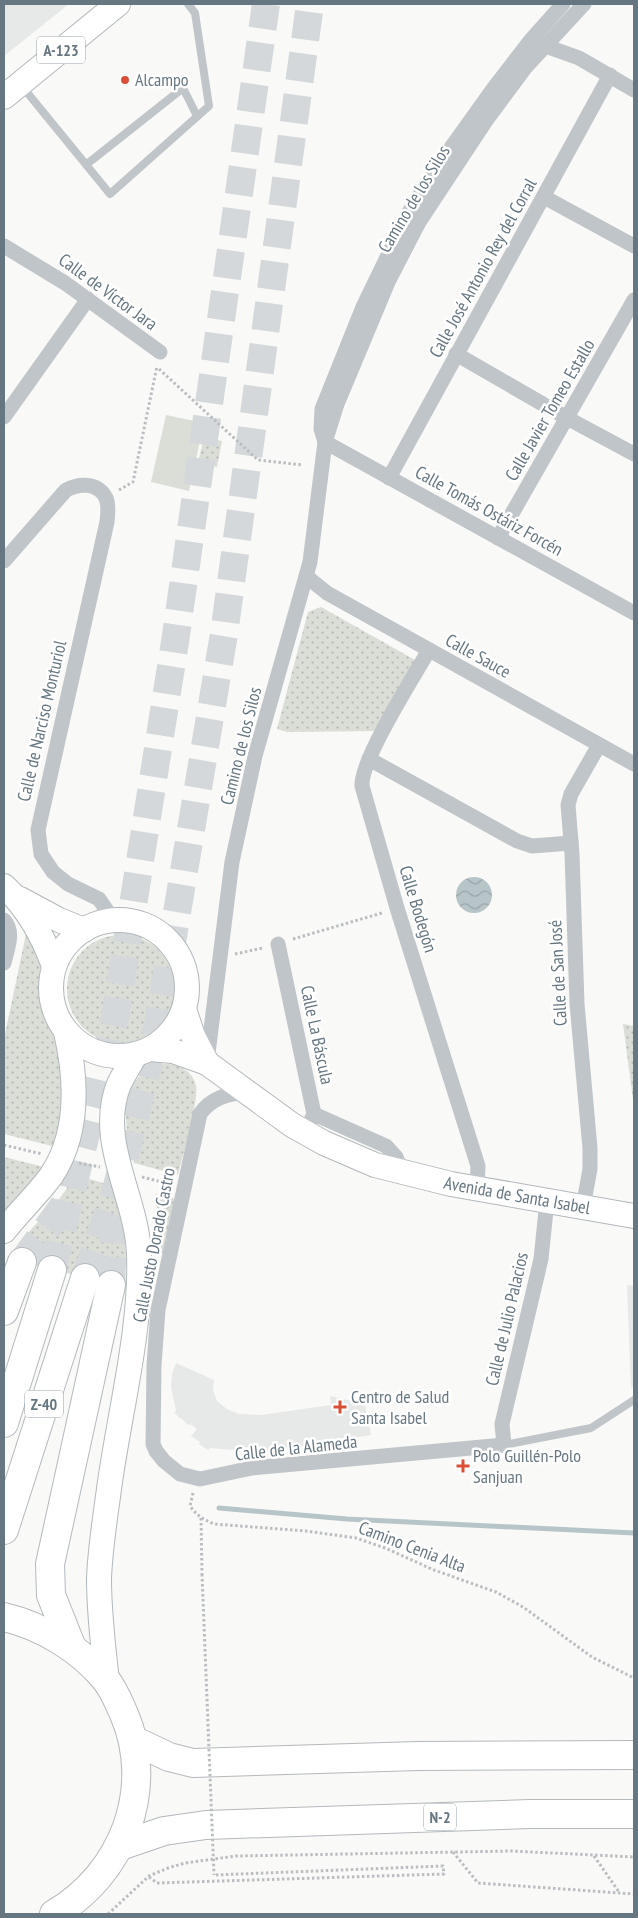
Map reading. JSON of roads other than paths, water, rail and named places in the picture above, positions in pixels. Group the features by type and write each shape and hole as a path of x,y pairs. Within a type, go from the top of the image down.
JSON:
{"highway":[{"path":"4,1311 22,1262"},
{"name":"Z-40","path":"4,1423 52,1270"},
{"name":"Z-40","path":"4,1530 84,1278"},
{"path":"72,1648 51,1595 50,1564 111,1285"},
{"path":"6,1618 35,1628 72,1648 90,1663 107,1681 125,1718 133,1740 136,1767 135,1799 132,1816 120,1846 100,1877 72,1902 54,1914"},
{"path":"133,1740 169,1758 193,1763 418,1756 634,1755"},
{"name":"N-2","path":"120,1846 164,1831 206,1825 530,1814 634,1814"}],"main road":[{"name":"A-123","path":"12,90 118,4"},
{"path":"10,891 59,920 84,930"},
{"path":"10,891 38,928 54,966"},
{"path":"107,1681 99,1598 100,1568 109,1489 132,1346 140,1266 136,1225 115,1150 112,1125 114,1104 119,1085 143,1052 171,1032 184,1009 187,983 185,970 173,946 153,929 128,921 114,921 93,925 84,930 63,950 54,966 51,994 53,1007 66,1032 75,1041 98,1053 123,1056 143,1052"},
{"name":"Avenida de Santa Isabel","path":"184,1009 192,1036 207,1063"},
{"path":"4,1231 51,1175 61,1158 70,1132 74,1112 74,1070 66,1032"},
{"name":"Avenida de Santa Isabel","path":"143,1052 172,1051 207,1063 246,1092 310,1123 358,1158 402,1173 478,1189 634,1216"}],"street":[{"name":"Camino de los Silos","path":"325,442 321,429 322,409 363,307 408,214 440,163 530,41 563,4"},
{"name":"Camino de los Silos","path":"207,1063 232,862 255,756 306,576 312,549 325,442 337,404 388,282 419,222 485,122 545,45 584,4"},
{"path":"563,26 568,42 579,58"},
{"path":"530,41 579,58 634,90"},
{"name":"Calle José Antonio Rey del Corral","path":"389,478 610,75"},
{"path":"544,197 634,246"},
{"name":"Calle de Víctor Jara","path":"4,246 43,268 88,300 159,359"},
{"path":"4,417 88,300"},
{"name":"Calle Javier Tomeo Estallo","path":"498,538 634,300"},
{"path":"456,354 634,454"},
{"name":"Calle Tomás Ostáriz Forcén","path":"325,442 634,613"},
{"name":"Calle de Narciso Monturiol","path":"4,561 66,490 83,484 100,490 106,497 108,508 107,522 38,830 41,854 53,872 68,884 99,899 114,921"},
{"name":"Calle Sauce","path":"306,576 328,593 634,764"},
{"name":"Calle Bodegón","path":"429,650 369,759 362,777 362,789 397,908 478,1166 478,1189"},
{"name":"Calle de San José","path":"582,1207 590,1169 590,1148 577,1004 569,800 599,745"},
{"path":"369,759 517,841 532,846 571,843"},
{"path":"4,920 9,926 10,933 4,963"},
{"name":"Calle La Báscula","path":"278,944 310,1123"},
{"name":"Calle Justo Dorado Castro","path":"200,1479 180,1474 164,1461 156,1451 153,1437 158,1310 200,1114 214,1100 231,1094 246,1092"},
{"name":"Calle de Julio Palacios","path":"504,1445 502,1424 541,1259 547,1201"},
{"name":"Calle de la Alameda","path":"200,1479 252,1468 340,1462 504,1445"}],"lane":[{"path":"12,90 86,164 110,194 208,106 195,13 188,4"},
{"path":"86,164 183,88 197,116"},
{"name":"Calle de la Alameda","path":"504,1445 591,1428 634,1400"}],"water":[{"path":"474,877 487,882 492,895 487,908 474,913 461,908 456,895 461,882"}],"waterway":[{"path":"219,1508 347,1519 634,1533"}],"tunnel":[{"path":"52,1270 115,1018 175,642 266,4"},
{"path":"85,1278 115,1194 158,1025 224,634 310,4"},
{"path":"22,1262 64,1205"},
{"path":"111,1285 114,1221"}],"place":[{"name":"Alcampo","path":"125,80"},
{"name":"Centro de Salud Santa Isabel","path":"340,1407"},
{"name":"Polo Guillén-Polo Sanjuan","path":"463,1466"}]}
